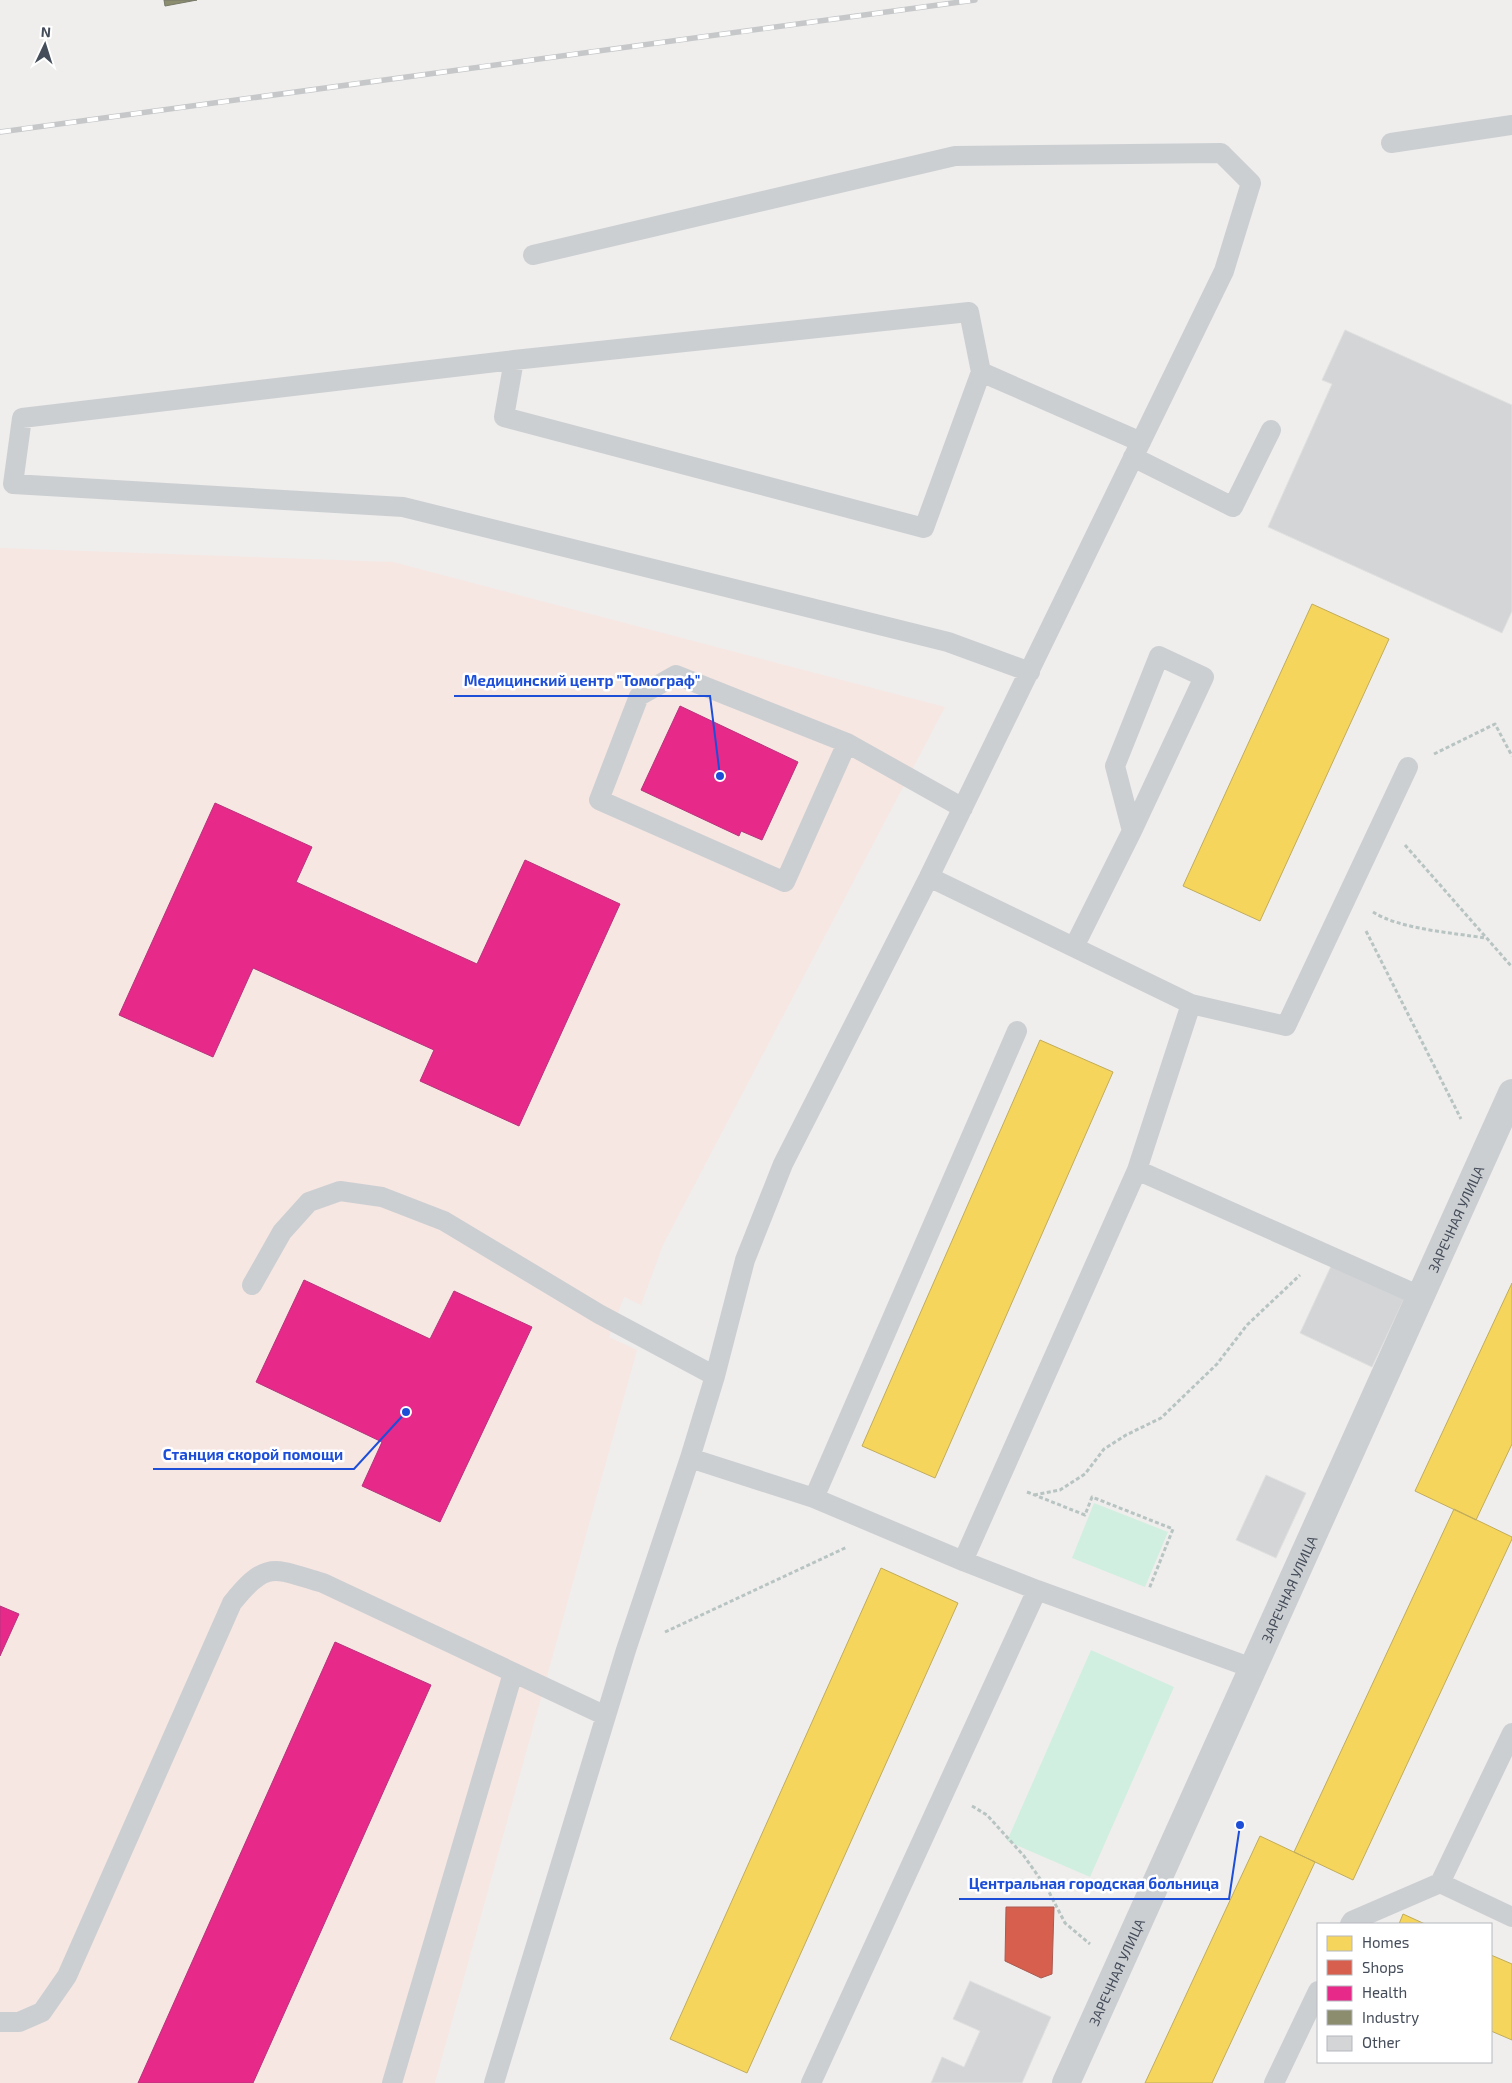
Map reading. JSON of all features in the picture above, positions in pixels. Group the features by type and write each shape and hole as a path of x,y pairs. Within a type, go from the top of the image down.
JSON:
{"street":[{"name":"ЗАРЕЧНАЯ УЛИЦА","path":"1066,2083 1512,1093"}],"lane":[{"path":"1391,143 1512,125"},
{"path":"494,2083 626,1650 690,1458 715,1376 746,1260 783,1164 964,808 1224,271 1251,183 1221,153 955,156 533,255"},
{"path":"514,360 504,417 924,528 981,372 969,312 514,360 22,418 13,484 403,507 948,642 1030,672"},
{"path":"981,372 1137,450 1233,507 1271,430"},
{"path":"1074,947 1132,831 1204,677 1159,656 1115,766 1132,831"},
{"path":"847,743 785,882 599,800 639,696 676,675 847,743 964,808"},
{"path":"929,876 1191,1004 1286,1026 1408,767"},
{"path":"963,1561 1138,1170 1191,1004"},
{"path":"814,1498 1017,1031"},
{"path":"1138,1170 1420,1296"},
{"path":"252,1285 282,1232 310,1202 340,1190 382,1197 444,1221 599,1314 715,1376"},
{"path":"690,1458 814,1498 1037,1590 1252,1668"},
{"path":"0,2022 19,2022 42,2012 67,1976 232,1603 247,1583 265,1572 276,1570 324,1584 606,1716"},
{"path":"811,2083 1037,1590"},
{"path":"392,2083 513,1673"},
{"path":"1351,1923 1440,1883 1512,1733"},
{"path":"1440,1883 1512,1916"},
{"path":"1274,2083 1317,1993"}],"path":[{"path":"1408,767 1495,724 1512,756"},
{"path":"1383,820 1512,967"},
{"path":"1348,894 1380,917 1413,926 1487,939"},
{"path":"1348,894 1460,1119 1493,1136"},
{"path":"1034,1495 1060,1490 1085,1474 1104,1449 1126,1435 1161,1418 1217,1364 1247,1325 1324,1253"},
{"path":"998,1481 1085,1515 1092,1497 1173,1529 1149,1589"},
{"path":"626,1650 887,1528"},
{"path":"945,1790 987,1815 1024,1856 1048,1890 1065,1922 1118,1966"}],"shaded area":[{"path":"0,548 393,562 945,707 663,1245 641,1305 624,1297 609,1337 637,1350 435,2083 0,2083"}],"green space":[{"path":"1094,1503 1168,1532 1145,1587 1072,1558"},
{"path":"1091,1650 1174,1687 1090,1877 1007,1841"}],"building: Homes":[{"path":"1312,604 1389,639 1260,921 1183,886"},
{"path":"1040,1040 1113,1072 935,1478 862,1446"},
{"path":"1512,1283 1512,1444 1476,1520 1415,1491"},
{"path":"1454,1509 1512,1537 1512,1539 1353,1880 1294,1852"},
{"path":"881,1568 958,1603 747,2073 670,2039"},
{"path":"1260,1836 1315,1862 1212,2083 1145,2083"},
{"path":"1403,1914 1423,1923 1399,1923"},
{"path":"1492,1955 1512,1964 1512,2040 1492,2031"}],"building: Shops":[{"path":"1006,1907 1054,1907 1052,1974 1041,1978 1005,1961"}],"building: Health":[{"path":"680,706 798,762 762,840 741,831 739,836 641,790"},
{"path":"215,803 312,847 296,882 477,964 525,860 620,904 519,1126 420,1081 434,1050 253,968 213,1057 119,1015"},
{"path":"304,1280 430,1339 454,1291 532,1327 440,1522 362,1486 382,1442 256,1382"},
{"path":"0,1606 19,1614 0,1656"},
{"path":"335,1642 431,1685 253,2083 138,2083"}],"building: Industry":[{"path":"164,0 197,0 165,6"}],"building: Other":[{"path":"1345,330 1512,405 1512,611 1502,633 1268,527 1332,384 1322,380"},
{"path":"1332,1264 1404,1299 1372,1367 1300,1333"},
{"path":"1266,1475 1306,1493 1276,1558 1236,1540"},
{"path":"970,1981 1051,2017 1022,2083 931,2083 942,2057 964,2067 980,2031 953,2019"}],"railway":[{"path":"0,132 975,0"}],"place":[{"name":"Медицинский центр \"Томограф\"","path":"720,776"},
{"name":"Станция скорой помощи","path":"406,1412"},
{"name":"Центральная городская больница","path":"1240,1825"}]}
